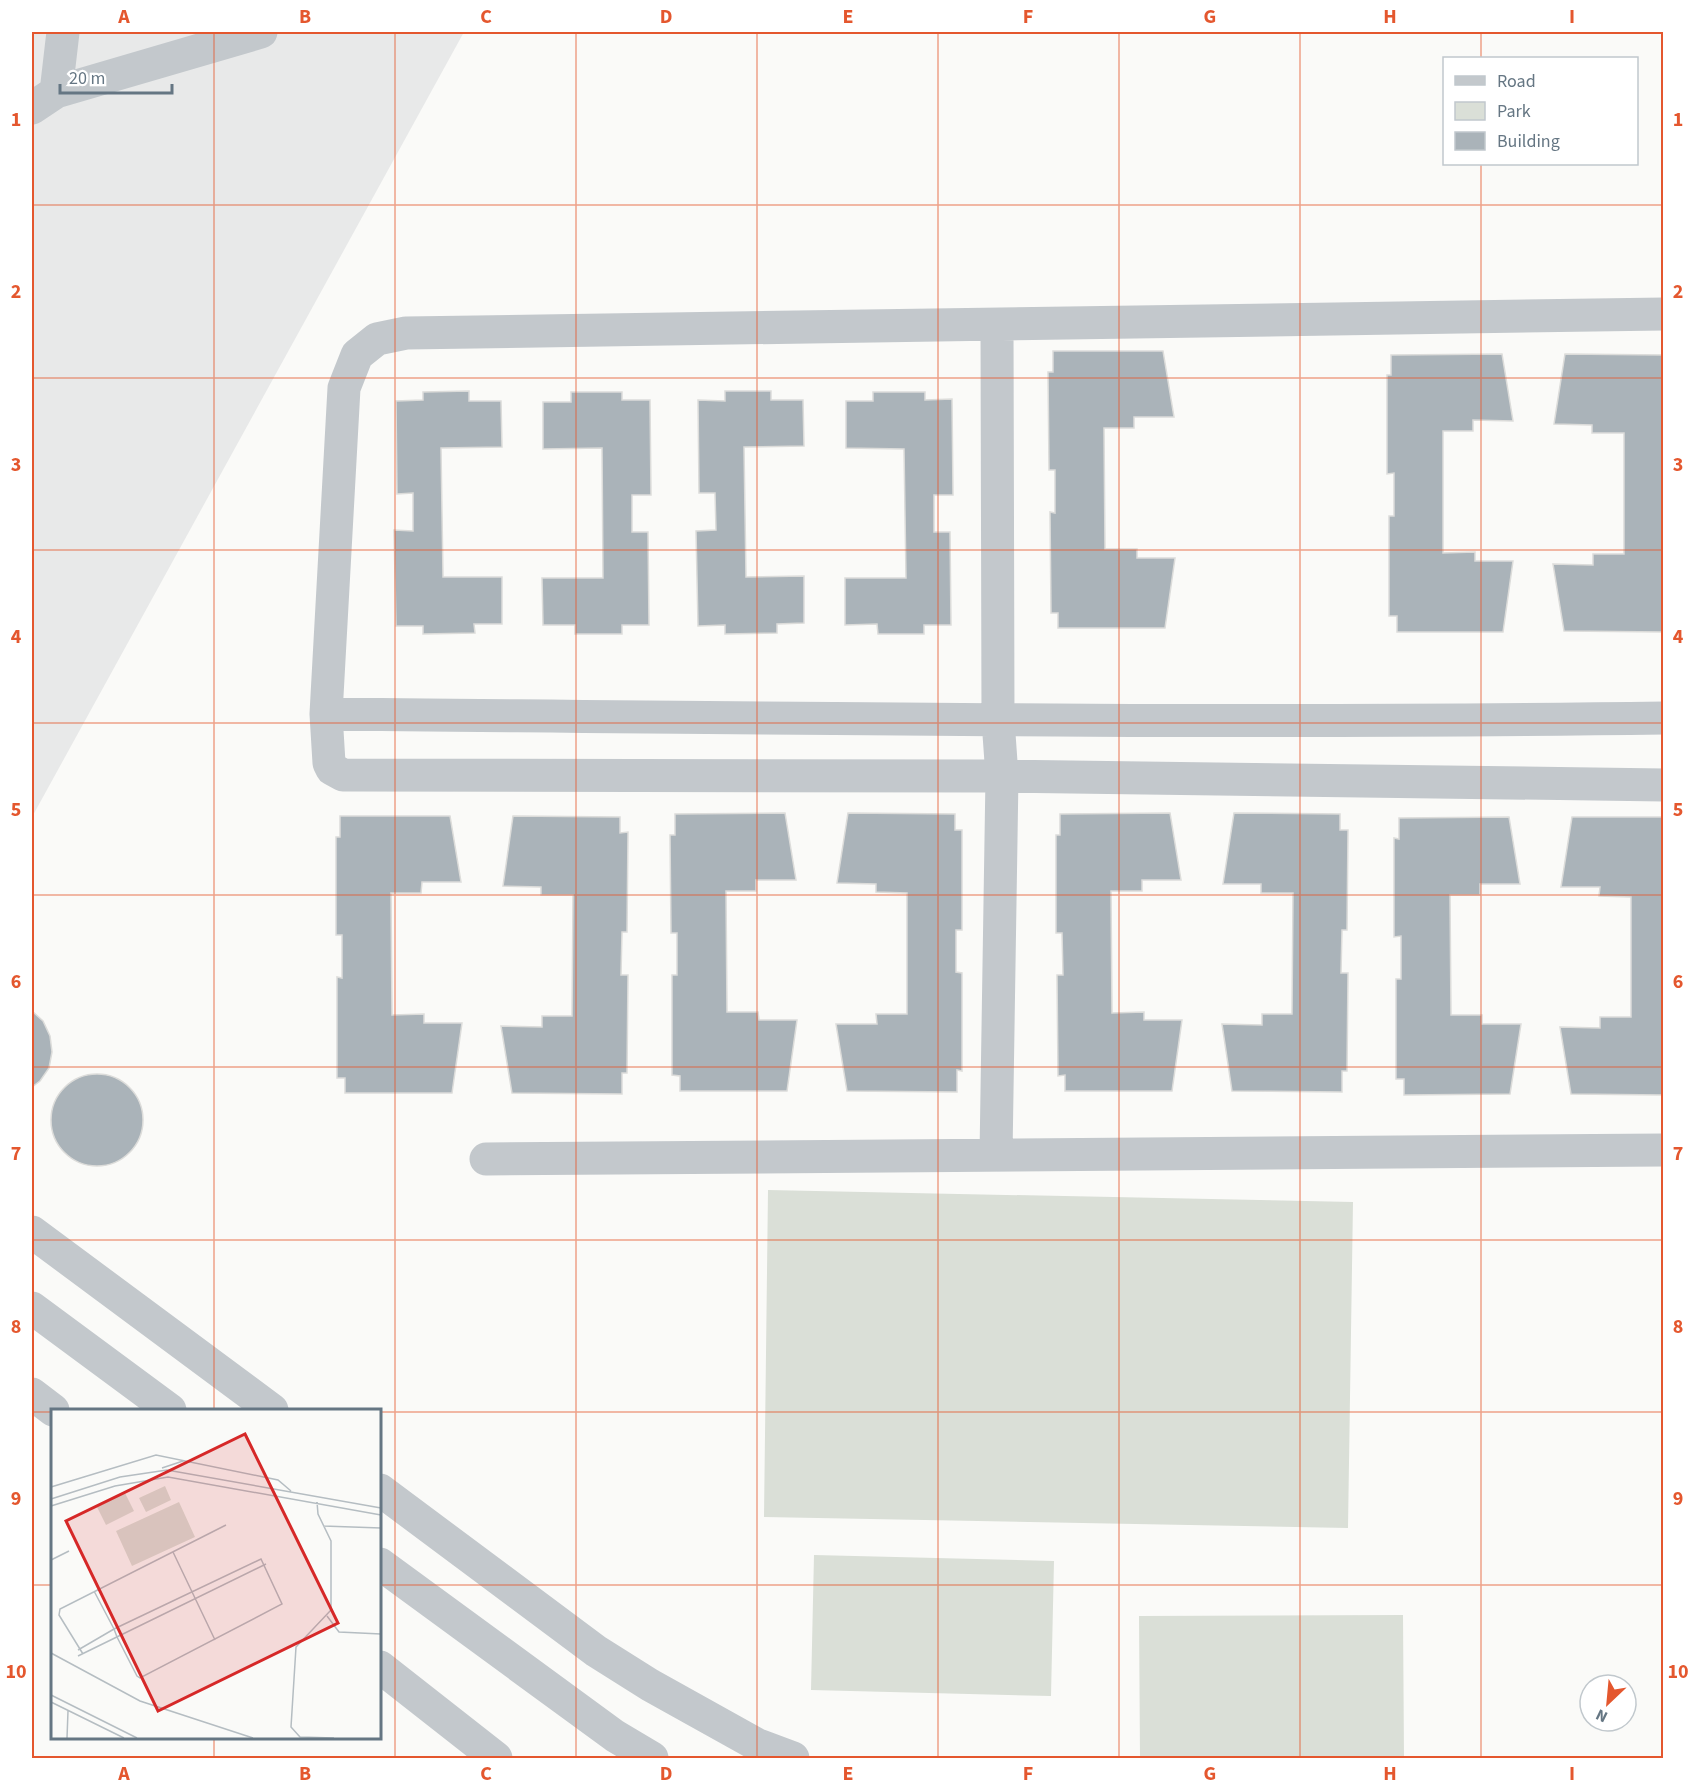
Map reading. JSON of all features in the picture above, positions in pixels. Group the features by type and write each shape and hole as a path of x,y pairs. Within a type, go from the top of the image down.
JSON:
{"street":[{"path":"44,100 63,32"},
{"path":"44,100 261,32"},
{"path":"1664,314 405,333 377,339 357,356 344,388 326,714 329,763 332,770 343,775 1002,776 1664,785"},
{"path":"996,1155 1002,776 998,720 997,325"},
{"path":"326,714 998,720 1664,718"},
{"path":"486,1160 1664,1150"},
{"path":"32,1232 271,1409"},
{"path":"32,1308 169,1409"},
{"path":"32,1394 52,1409"},
{"path":"381,1492 596,1651 650,1685 756,1744 793,1758"},
{"path":"381,1565 615,1736 652,1758"},
{"path":"381,1668 496,1758"}],"shaded area":[{"path":"32,32 464,32 32,817"}],"green space":[{"path":"768,1190 1353,1202 1348,1528 764,1517"},
{"path":"814,1555 1054,1561 1051,1696 811,1690"},
{"path":"1403,1615 1404,1758 1140,1758 1139,1616"}],"building":[{"path":"1053,351 1163,351 1174,417 1134,417 1134,428 1104,428 1105,549 1137,549 1137,558 1175,558 1165,628 1058,628 1058,613 1051,613 1050,512 1055,513 1055,470 1049,470 1048,372 1053,372"},
{"path":"1502,354 1513,421 1473,420 1473,431 1443,431 1443,553 1475,552 1475,561 1513,561 1503,632 1397,632 1397,616 1389,616 1389,516 1394,516 1394,473 1387,474 1387,375 1391,375 1391,355"},
{"path":"1565,354 1664,355 1664,632 1564,631 1553,564 1593,565 1593,554 1624,554 1624,433 1592,433 1592,425 1554,424"},
{"path":"469,391 469,401 501,401 502,447 441,448 443,577 502,577 502,624 474,624 475,633 423,634 423,626 396,626 394,530 413,531 413,493 397,494 396,401 423,400 423,392"},
{"path":"725,391 771,391 771,400 803,400 804,446 744,447 746,577 804,576 804,623 777,624 777,633 725,634 725,625 698,626 696,531 716,530 715,493 699,493 698,400 725,401"},
{"path":"571,392 622,392 622,400 650,400 651,495 632,495 632,532 648,532 649,625 622,625 622,634 575,634 575,625 543,625 542,578 603,578 602,448 543,449 543,402 571,402"},
{"path":"873,392 925,392 925,400 952,399 953,495 934,495 934,532 950,532 951,625 924,625 924,634 878,634 877,624 845,625 845,578 906,578 904,449 846,448 846,401 873,401"},
{"path":"785,813 796,880 756,880 756,891 726,891 727,1012 758,1012 759,1020 797,1020 787,1091 680,1091 680,1076 672,1075 672,975 677,975 677,933 671,933 670,835 675,835 675,814"},
{"path":"848,813 955,814 955,830 962,830 962,930 956,930 956,972 962,973 962,1071 957,1070 957,1092 847,1091 836,1024 877,1024 876,1014 907,1014 907,893 876,892 876,884 837,883"},
{"path":"1170,813 1181,880 1142,880 1142,891 1111,891 1112,1013 1144,1012 1144,1020 1182,1020 1172,1091 1065,1091 1065,1075 1058,1076 1057,975 1063,975 1062,933 1056,933 1056,835 1060,835 1060,814"},
{"path":"1234,813 1340,814 1340,830 1348,830 1347,930 1342,930 1341,973 1348,973 1347,1071 1342,1071 1342,1092 1232,1091 1222,1024 1262,1025 1262,1014 1292,1014 1293,893 1261,893 1261,884 1223,884"},
{"path":"340,816 450,816 461,882 422,882 421,893 391,893 392,1015 424,1014 424,1023 462,1023 452,1093 345,1093 345,1078 337,1078 337,977 342,978 342,935 336,935 336,837 340,837"},
{"path":"513,816 620,817 620,833 628,832 627,932 622,932 621,975 628,975 627,1073 622,1073 622,1094 512,1093 501,1026 542,1027 542,1016 572,1016 573,895 541,895 541,887 503,886"},
{"path":"1509,817 1520,884 1480,884 1480,895 1450,895 1451,1015 1482,1015 1482,1024 1521,1024 1510,1094 1404,1095 1404,1079 1396,1079 1396,979 1401,979 1401,936 1394,937 1394,838 1399,839 1399,818"},
{"path":"1572,817 1664,817 1664,1095 1571,1094 1560,1027 1600,1028 1600,1017 1631,1017 1631,897 1599,896 1600,887 1561,887"},
{"path":"32,1011 43,1021 50,1036 52,1052 49,1068 40,1081 32,1087"},
{"path":"97,1074 115,1077 130,1087 140,1102 143,1120 140,1138 130,1153 115,1163 97,1166 79,1163 64,1153 54,1138 51,1120 54,1102 64,1087 79,1077"}]}
